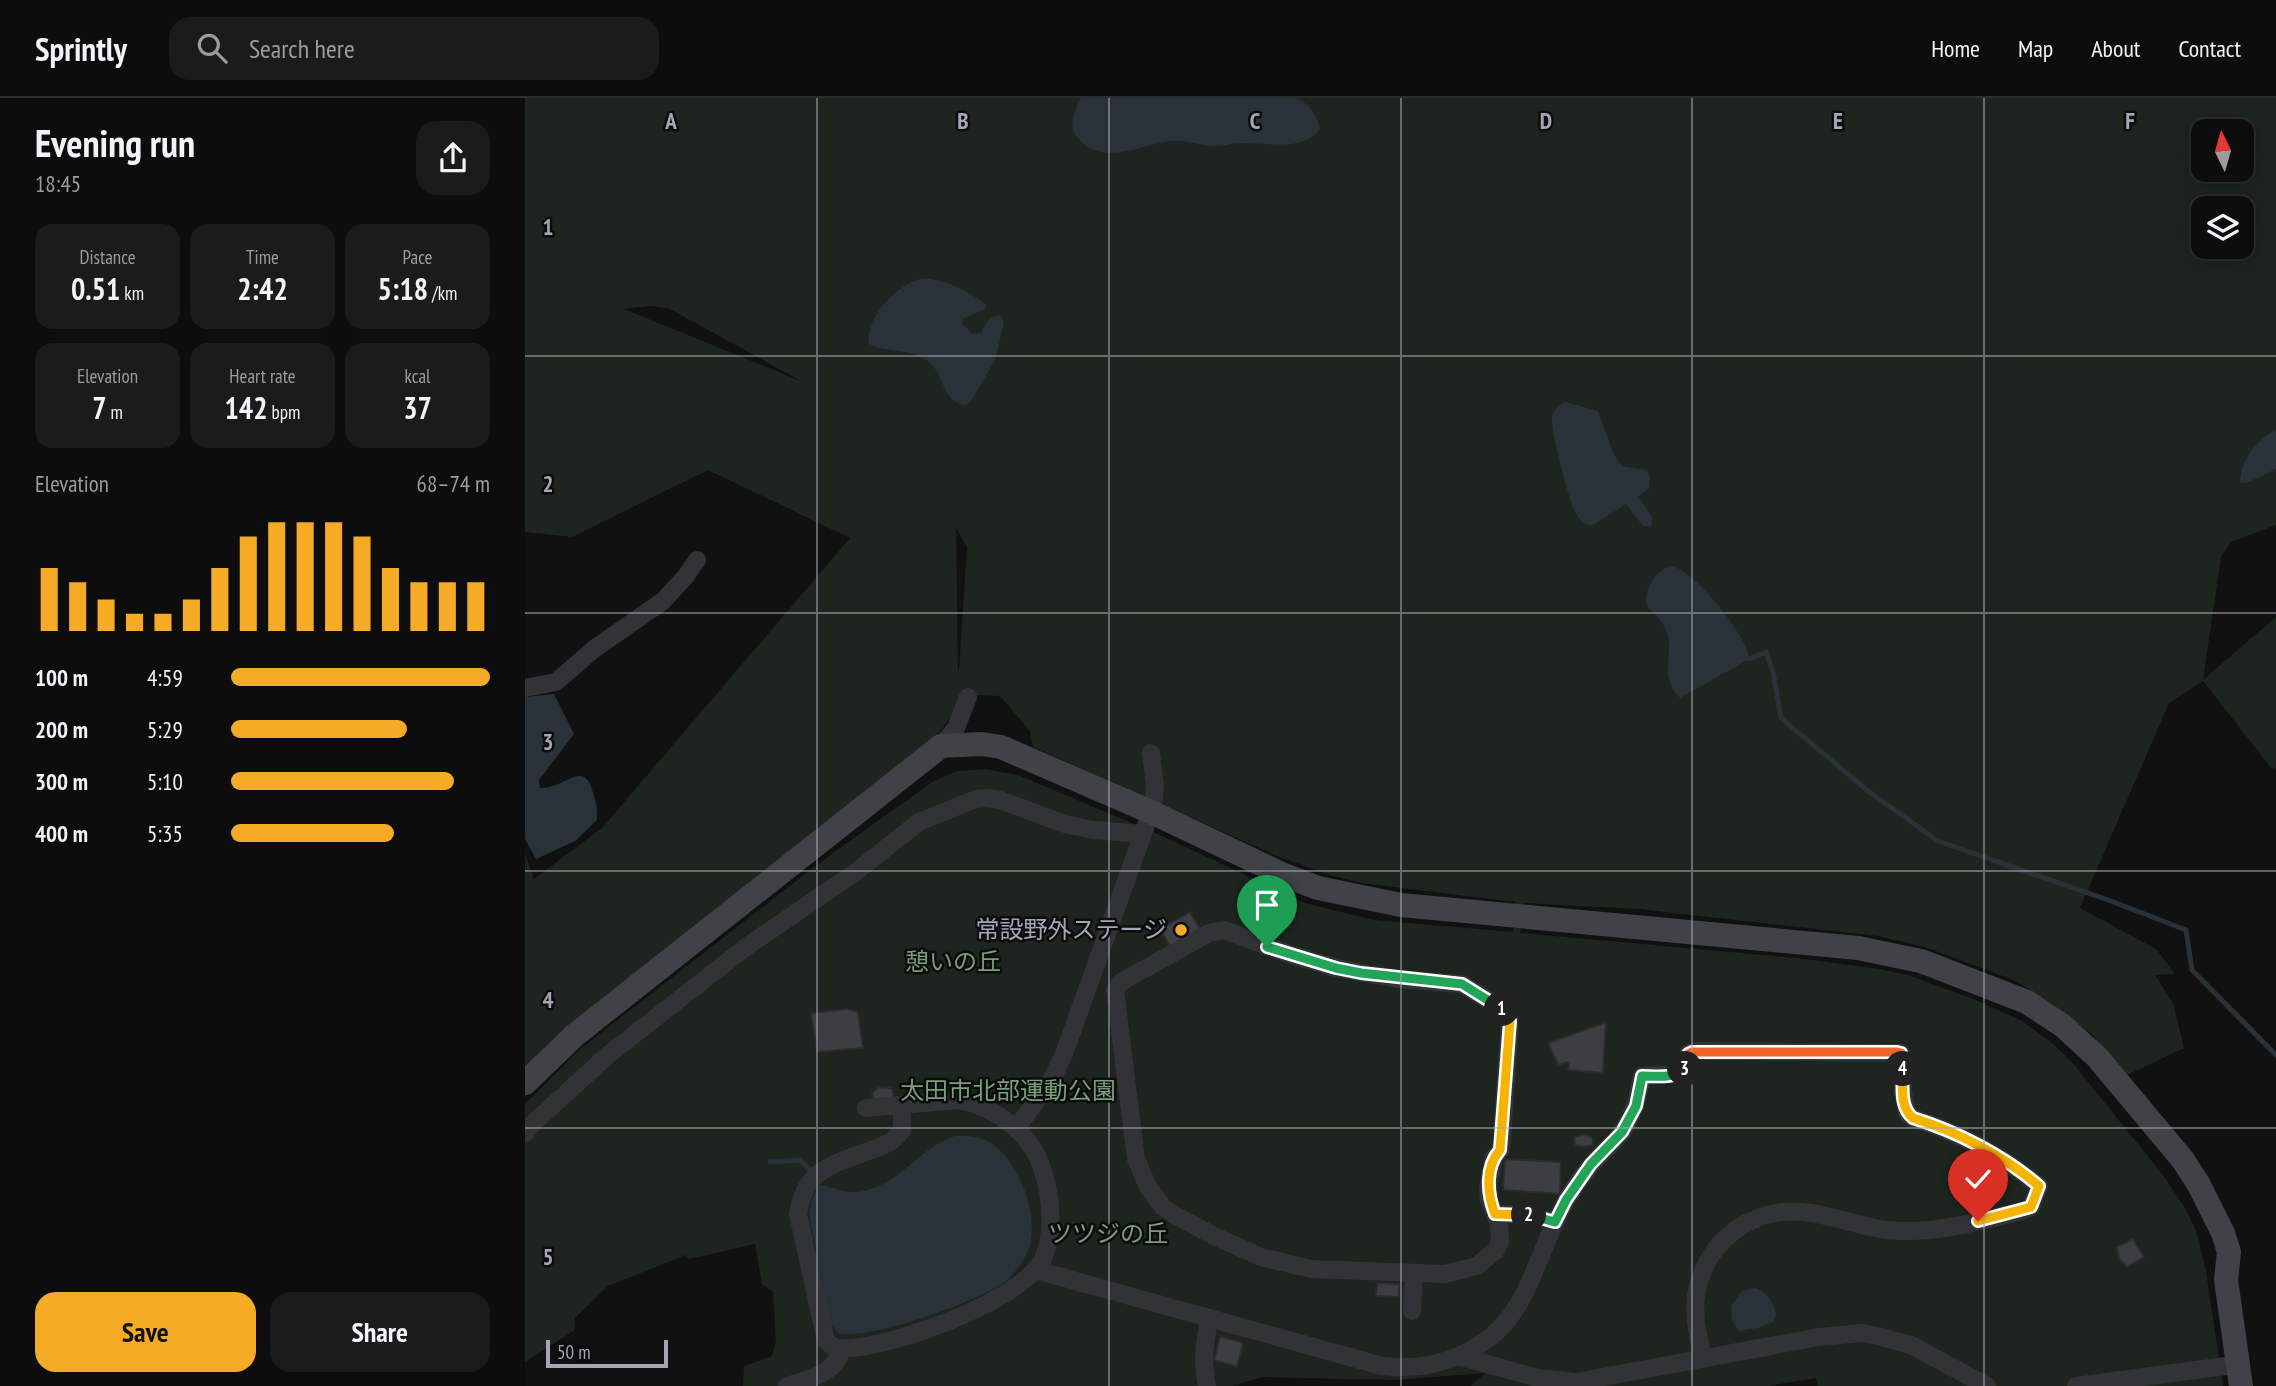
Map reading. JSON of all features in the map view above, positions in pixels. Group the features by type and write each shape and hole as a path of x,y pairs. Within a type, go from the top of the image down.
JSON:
{"street":[{"path":"525,688 556,682 594,649 663,601 686,576 697,559"},
{"path":"525,1083 575,1035 941,746 956,728 968,697"},
{"path":"941,746 982,744 1001,747 1318,888 1401,905 1859,948 1921,961 2027,1002 2063,1026 2097,1057 2183,1160 2212,1208 2224,1233 2229,1252 2226,1280 2241,1386"},
{"path":"1151,753 1154,799"},
{"path":"525,1133 608,1055 745,947 853,874 919,822 976,799 987,798 1000,800 1065,824 1093,830 1144,829 1064,1054 1052,1079 1016,1129"},
{"path":"1224,930 1292,956 1336,968 1398,979 1468,986 1501,1008 1510,1021 1500,1150 1494,1157 1488,1188 1489,1200 1495,1214 1499,1224 1500,1242 1496,1250 1477,1266 1445,1274 1413,1274 1311,1269 1261,1257 1214,1236 1163,1207 1148,1187 1136,1159 1115,990 1117,985 1209,933 1224,930"},
{"path":"1036,1270 1382,1366 1417,1367 1450,1360 1478,1346 1509,1318 1519,1303 1566,1200 1591,1164 1622,1132 1636,1106 1642,1076 1680,1074 1687,1065 1688,1054 1696,1051 1901,1053 1907,1113 1964,1139 2024,1172 2039,1186 2031,1207 1931,1229 1886,1230 1800,1211 1778,1212 1758,1217 1725,1238 1711,1255 1702,1273 1696,1295 1695,1314 1703,1359"},
{"path":"866,1108 944,1100 970,1102 999,1115 1027,1140 1035,1153 1050,1205 1051,1236 1036,1270 1019,1285 967,1314 920,1332 842,1348 826,1341 798,1214 802,1193 818,1172 892,1142 902,1130 902,1105"},
{"path":"1495,1214 1532,1215 1555,1222"},
{"path":"1412,1311 1413,1274"},
{"path":"1207,1386 1203,1368 1210,1318"},
{"path":"1458,1356 1558,1381 1648,1378 1703,1359 1819,1337 1862,1334 1911,1345 1987,1386"},
{"path":"787,1386 817,1376 834,1366 842,1348"},
{"path":"2076,1386 2226,1366"}],"green space":[{"path":"525,98 2276,98 2276,525 2231,542 2221,557 2203,680 2276,617 2276,768 2272,769 2203,681 2169,703 2080,908 2156,949 2175,974 2155,975 2173,1003 2184,1048 2125,1076 2092,1034 2016,981 1925,947 1878,936 1639,909 1524,903 1520,933 1797,958 1879,969 1908,975 1976,1000 2022,1021 2072,1062 2163,1175 2185,1208 2196,1231 2206,1271 2223,1386 1818,1386 1816,1378 1768,1386 1471,1386 1485,1373 1395,1380 1262,1377 1232,1386 743,1386 744,1366 772,1356 776,1341 773,1292 762,1284 755,1244 689,1259 686,1255 608,1286 575,1318 575,1330 525,1362 525,1104 579,1050 818,864 932,782 957,771 986,769 1018,775 1158,834 1305,903 1374,920 1513,932 1515,902 1361,883 1277,856 1033,747 1030,731 1000,696 976,695 955,712 921,756 525,1071 525,853 534,879 602,828 850,538 708,470 572,537 525,532","holes":["648,306 668,308 803,382 624,309","956,528 967,547 959,671 958,670"]}],"shaded area":[{"path":"1081,98 1295,98 1312,110 1320,128 1305,141 1294,143 1239,143 1217,146 1175,141 1125,152 1105,153 1082,143 1074,132 1074,113"},
{"path":"924,278 957,287 987,305 985,309 962,319 962,323 972,334 981,333 988,320 994,317 1001,316 1004,323 995,360 970,403 965,405 952,399 928,361 914,354 869,344 873,322 886,302 904,286"},
{"path":"1566,402 1598,411 1614,455 1622,466 1647,470 1650,477 1649,489 1638,496 1653,518 1651,526 1643,526 1626,504 1592,526 1578,517 1566,484 1552,425 1554,412"},
{"path":"2274,430 2276,469 2249,482 2240,483 2246,459 2260,441"},
{"path":"1672,566 1695,581 1714,601 1734,626 1747,649 1749,659 1680,698 1673,689 1668,673 1669,639 1666,630 1649,609 1646,599 1655,577"},
{"path":"554,694 574,734 539,780 540,788 557,785 579,776 584,777 594,797 597,820 575,841 536,859 525,839 525,697"},
{"path":"955,1136 969,1136 991,1143 1012,1165 1027,1196 1031,1213 1030,1245 1024,1259 1007,1280 994,1289 951,1308 876,1331 840,1334 831,1325 810,1221 810,1206 815,1193 820,1185 852,1192 872,1189 897,1175 942,1141"},
{"path":"1755,1288 1769,1298 1776,1315 1773,1322 1738,1331 1732,1320 1731,1306 1742,1291"}],"building":[{"name":"常設野外ステージ","path":"1190,912 1201,931 1171,948 1160,929"},
{"path":"848,1009 858,1012 863,1048 817,1052 811,1013"},
{"path":"1606,1022 1603,1073 1568,1070 1569,1062 1558,1065 1548,1043"},
{"path":"879,1087 891,1088 894,1095 892,1098 873,1098 872,1093"},
{"path":"1585,1134 1593,1138 1593,1145 1575,1145 1574,1137"},
{"path":"1505,1159 1561,1162 1560,1194 1503,1190"},
{"path":"2133,1239 2144,1257 2127,1267 2120,1260 2116,1247"},
{"path":"1377,1283 1399,1284 1399,1297 1376,1296"},
{"path":"1220,1336 1243,1343 1237,1367 1214,1360"}],"waterway":[{"path":"1749,659 1766,652 1773,672 1781,718 1868,791 1938,841 2186,930 2192,970 2276,1055"},
{"path":"770,1162 800,1160 812,1172"}],"place":[{"name":"常設野外ステージ","path":"1181,930"}],"route":[{"path":"1267,947 1361,973 1462,984 1501,1008 1510,1021 1503,1128 1500,1150 1494,1157 1488,1188 1489,1200 1495,1214 1532,1215 1555,1222 1566,1200 1591,1164 1622,1132 1636,1106 1642,1076 1680,1074 1687,1065 1688,1054 1696,1051 1764,1050 1901,1053 1907,1113 1964,1139 2024,1172 2039,1186 2031,1207 1978,1221"}],"park label":[{"name":"憩いの丘","path":"953,962"},
{"name":"太田市北部運動公園","path":"1008,1091"},
{"name":"ツツジの丘","path":"1108,1234"}]}
